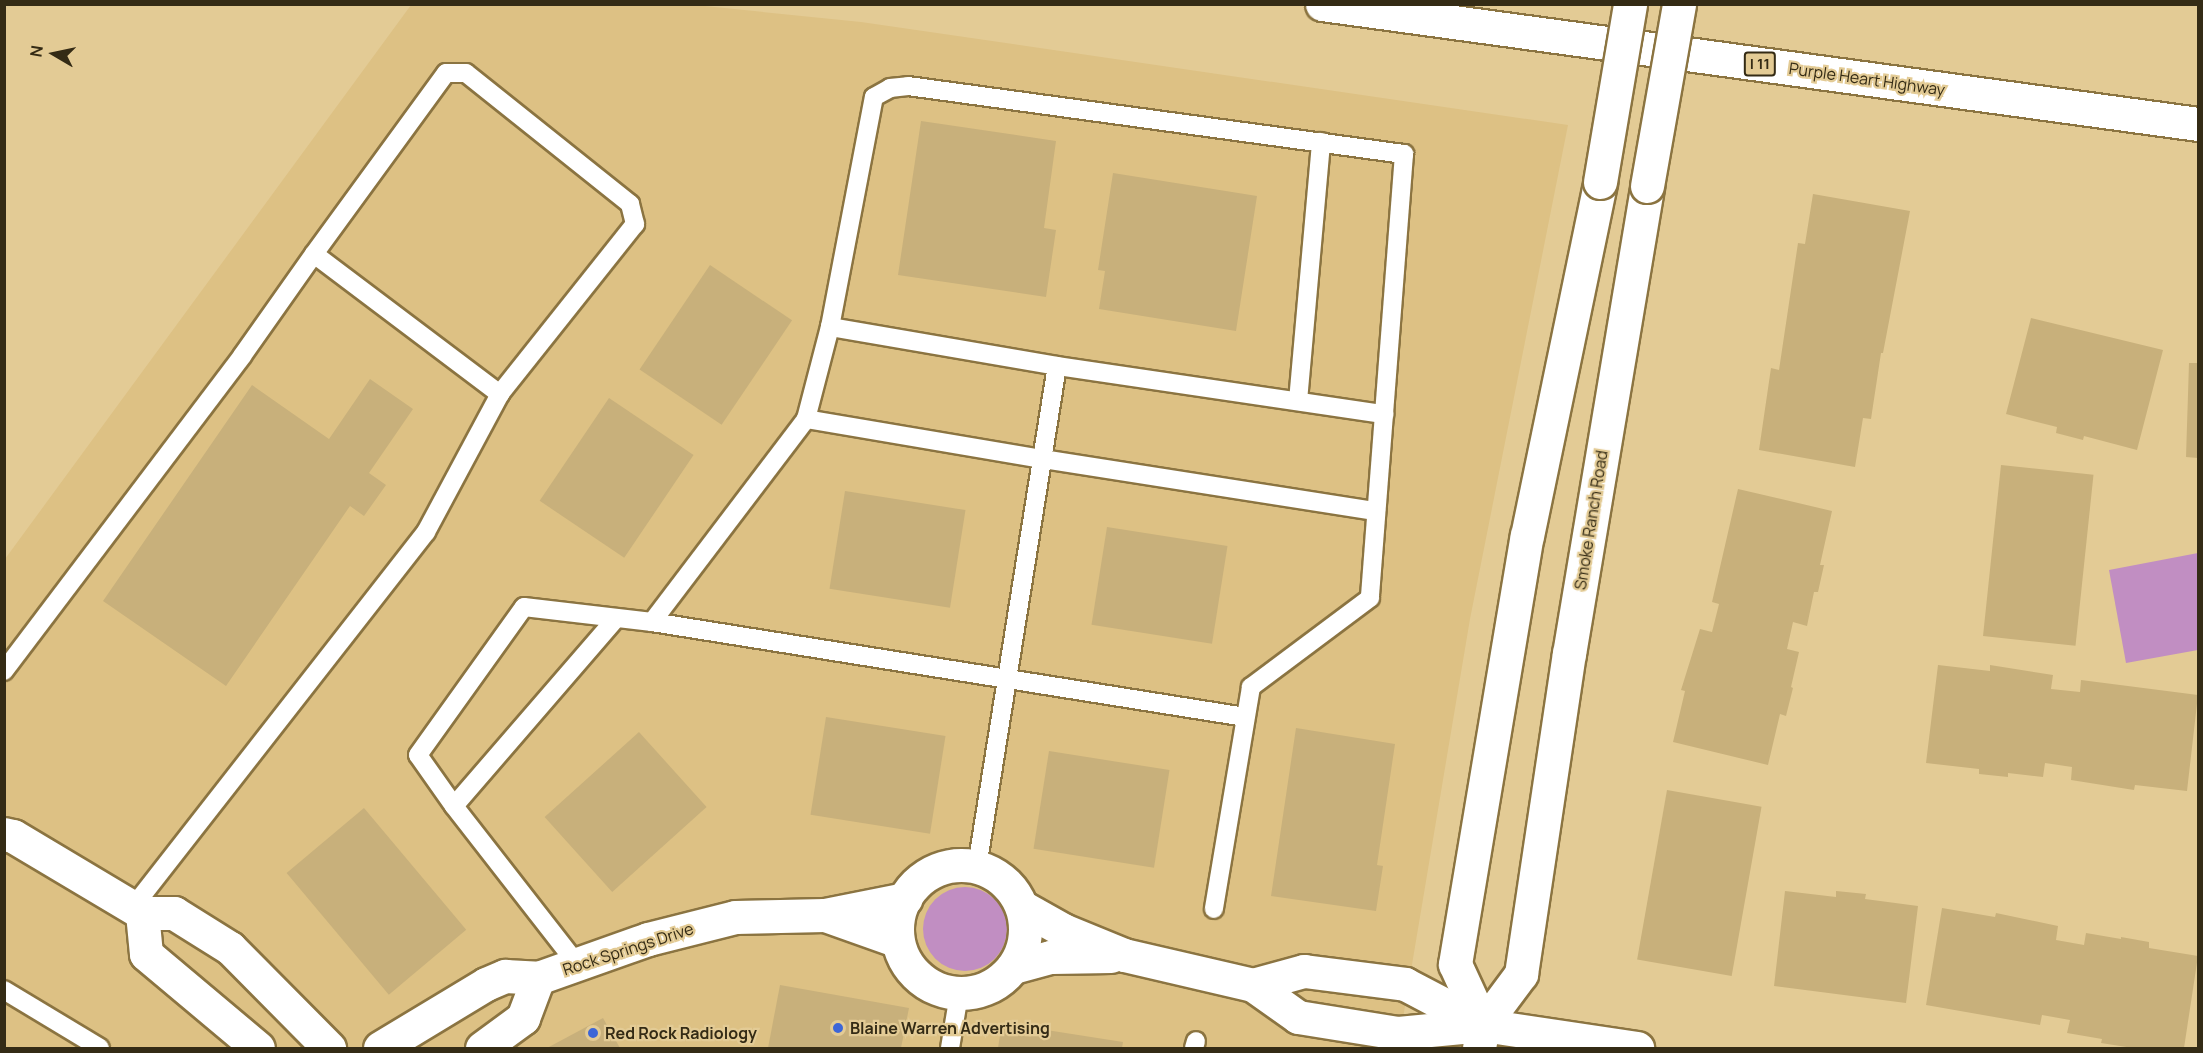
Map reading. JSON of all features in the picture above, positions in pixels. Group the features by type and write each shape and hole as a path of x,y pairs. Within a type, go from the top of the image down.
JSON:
{"main road":[{"name":"Purple Heart Highway","path":"1322,4 2199,124"},
{"path":"1481,1037 1455,964 1527,536 1600,182 1630,4"},
{"name":"Smoke Ranch Road","path":"1481,1037 1521,974 1571,642 1679,4"},
{"path":"4,834 13,836 137,911 174,913 230,948 329,1048"},
{"path":"956,865 977,867 996,875 1011,889 1022,907 1026,928 1023,948 1013,967 998,982 980,991 959,994 938,989 920,978 906,962 898,941 898,920 905,899 918,882 936,870 956,865"},
{"name":"Rock Springs Drive","path":"380,1048 486,984 506,976 538,978 648,939 735,917 825,915 905,899"},
{"path":"1022,907 1063,930 1124,956 1252,985 1298,1017 1398,1033 1637,1048"},
{"path":"137,911 146,954 258,1048"},
{"name":"Rock Springs Drive","path":"825,915 898,941"},
{"path":"1013,967 1051,957 1124,956"},
{"path":"1252,985 1304,971 1405,984 1481,1037"},
{"path":"482,1048 523,1018 538,978"}],"lane":[{"path":"4,671 242,356 446,73 466,73 630,204 635,224 500,394 426,532 137,911"},
{"path":"652,622 806,419 830,327 874,97 890,88 908,86 1404,154 1370,598 1251,687 1214,909"},
{"path":"1298,401 1321,142"},
{"path":"314,254 500,394"},
{"path":"830,327 1057,366 1384,414"},
{"path":"977,867 1057,366"},
{"path":"806,419 1376,511"},
{"path":"577,964 454,806 418,755 524,607 652,622 1245,717"},
{"path":"454,806 616,618"},
{"path":"4,990 100,1048"},
{"path":"950,1048 959,994"}],"shaded area":[{"path":"685,4 861,22 1568,125 1470,619 1398,1048 5,1048 5,559 411,5"},
{"path":"2198,553 2198,650 2126,663 2109,570"},
{"path":"965,887 981,890 995,899 1004,913 1007,929 1004,945 995,959 981,968 965,971 949,968 935,959 926,945 923,929 926,913 935,899 949,890"}],"building":[{"path":"921,121 1056,141 1044,228 1056,230 1046,297 898,275"},
{"path":"1113,173 1257,196 1236,331 1099,309 1105,271 1098,270"},
{"path":"1813,194 1910,211 1883,353 1881,353 1871,419 1863,418 1855,467 1759,450 1771,368 1779,370 1798,243 1805,244"},
{"path":"710,265 792,320 722,425 640,369"},
{"path":"2031,318 2163,350 2137,450 2084,436 2083,440 2056,433 2057,427 2006,414"},
{"path":"2189,363 2198,363 2198,458 2186,457"},
{"path":"370,379 413,409 369,473 386,485 364,516 350,506 226,686 103,601 252,385 329,439"},
{"path":"609,398 694,455 624,558 540,501"},
{"path":"2001,465 2093,475 2076,646 1983,636"},
{"path":"1738,489 1832,511 1820,565 1824,565 1818,592 1814,592 1807,626 1793,622 1787,649 1799,652 1791,687 1793,688 1786,716 1780,714 1768,765 1673,742 1685,691 1681,690 1700,629 1712,632 1719,604 1712,602"},
{"path":"845,491 965,510 950,608 830,589"},
{"path":"1107,527 1227,546 1212,644 1092,625"},
{"path":"1938,665 1990,671 1990,665 2053,675 2051,689 2080,692 2081,680 2198,695 2187,791 2135,785 2134,790 2071,780 2072,767 2045,763 2043,777 2008,773 2008,777 1979,774 1979,769 1926,763"},
{"path":"826,717 946,736 930,834 811,815"},
{"path":"1296,728 1395,744 1377,865 1383,866 1376,911 1271,896"},
{"path":"639,732 707,807 612,892 545,817"},
{"path":"1049,751 1169,770 1154,868 1034,849"},
{"path":"1667,790 1762,807 1732,976 1637,959"},
{"path":"364,808 466,930 389,995 287,873"},
{"path":"1785,891 1836,897 1836,891 1866,894 1865,899 1918,906 1906,1003 1774,986"},
{"path":"1942,908 1995,917 1996,913 2058,926 2056,940 2084,945 2086,933 2149,942 2149,948 2198,956 2184,1048 2133,1048 2101,1043 2102,1039 2067,1033 2070,1020 2042,1015 2040,1025 1926,1005"},
{"name":"Blaine Warren Advertising","path":"780,985 909,1008 901,1048 768,1048"},
{"name":"Red Rock Radiology","path":"603,1018 620,1048 547,1048"},
{"path":"1002,1023 1123,1042 1122,1048 998,1048"}],"place":[{"name":"Blaine Warren Advertising","path":"838,1028"},
{"name":"Red Rock Radiology","path":"593,1033"}]}
